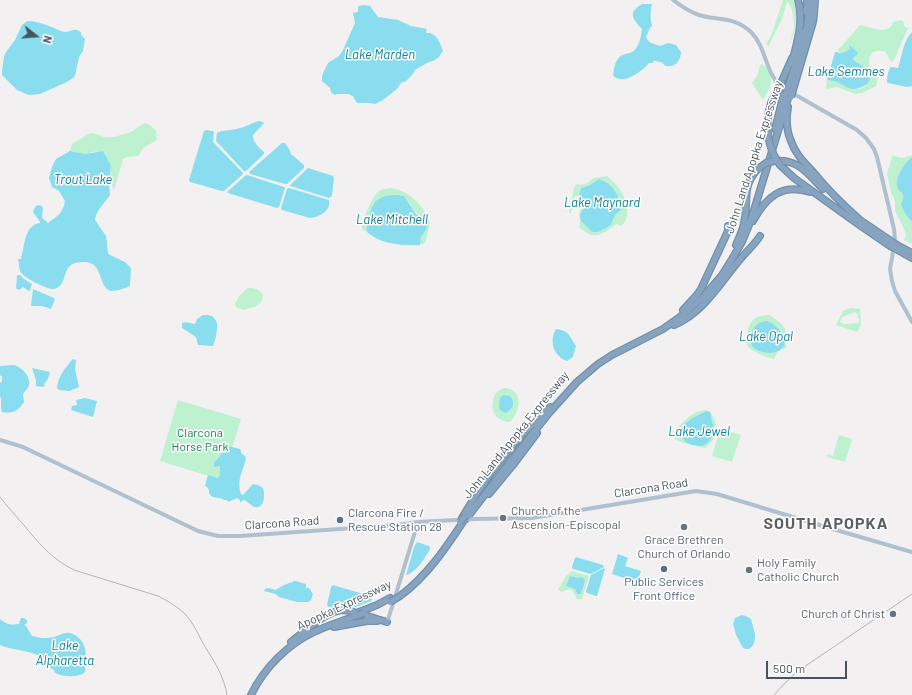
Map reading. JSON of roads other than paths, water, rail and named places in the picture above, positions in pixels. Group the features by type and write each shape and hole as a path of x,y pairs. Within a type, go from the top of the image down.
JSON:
{"highway":[{"path":"798,0 801,20 800,32 796,49 786,73 787,125 789,137 795,151 844,207 860,220"},
{"name":"John Land Apopka Expressway","path":"786,87 802,40 807,0"},
{"path":"813,0 813,22 786,87 771,104 768,115 769,144 780,165 790,175 874,236 891,243"},
{"name":"John Land Apopka Expressway","path":"646,336 683,310 698,297 717,277 739,244 749,217 772,138 787,95"},
{"name":"John Land Apopka Expressway","path":"464,519 492,479 574,382 591,366 607,354 625,344 663,329 686,312 709,290 728,266 751,220 772,158 787,95"},
{"path":"739,244 744,224 747,186 751,178 759,168 766,164 774,161 787,161 800,166 837,202 912,258"},
{"path":"739,244 761,207 768,199 776,194 790,189 801,190 814,194 824,200"},
{"path":"683,310 701,288 728,231 728,226"},
{"path":"663,329 684,320 701,307 760,236"},
{"path":"897,247 912,253"},
{"name":"Apopka Expressway","path":"248,695 260,674 275,659 304,638 322,628 390,600 418,581 427,571 464,519"},
{"path":"286,646 319,620 329,614 342,610 387,623"},
{"name":"Apopka Expressway","path":"251,695 260,679 286,646 313,629 358,614"},
{"path":"304,638 336,626 372,621 387,623"}],"main road":[{"path":"673,0 695,14 731,20 747,28 760,44 775,81 783,88 857,130 867,139 874,149 877,157 894,228 895,241 890,269 892,281 895,291 912,322"},
{"path":"676,0 699,13 732,18 748,27 755,33 761,43 770,70"},
{"name":"Clarcona Road","path":"0,440 22,447 198,531 218,536 397,525 418,522 532,518 696,491 717,494 912,552"},
{"path":"387,623 418,522"}],"water":[{"path":"642,4 652,4 650,15 652,26 646,37 648,41 660,46 668,43 676,45 681,52 680,57 673,66 666,66 661,62 654,61 626,79 617,78 613,75 614,67 617,61 624,54 632,52 639,42 642,29 634,19 633,13 637,7"},
{"name":"Lake Marden","path":"363,5 370,6 378,17 398,20 411,26 427,29 427,33 433,34 437,38 443,51 439,57 415,70 412,75 406,81 401,83 397,89 383,100 375,104 357,103 354,97 349,94 334,95 330,88 322,81 323,73 328,63 339,56 343,50 355,23 353,13 358,12 358,7"},
{"path":"28,21 42,23 64,32 74,30 78,31 81,32 81,35 85,39 83,51 79,57 75,76 73,78 40,94 29,95 17,90 2,75 4,56 15,40 22,25"},
{"path":"912,32 912,86 907,87 888,83 887,78 889,70 891,67 898,68 905,44"},
{"name":"Lake Semmes","path":"849,45 858,54 853,60 865,68 870,76 869,82 857,89 849,88 827,80 835,52 838,52 839,54 845,52 850,49"},
{"path":"259,121 264,123 253,135 253,138 264,154 246,171 244,171 216,141 217,133"},
{"path":"204,131 214,132 213,142 243,173 224,191 190,182 189,180"},
{"path":"282,143 285,143 291,154 304,165 304,168 287,184 250,174 249,172"},
{"name":"Trout Lake","path":"70,151 86,154 102,151 111,166 109,183 110,195 99,210 95,220 106,236 108,253 125,262 131,268 130,286 114,291 107,289 94,265 82,262 75,263 70,266 62,283 54,289 36,283 20,271 18,259 21,259 28,232 35,225 40,223 33,212 34,209 37,205 42,206 42,218 48,223 59,214 62,209 65,201 59,191 52,187 49,178 56,159"},
{"path":"912,157 912,222 906,215 901,205 903,196 899,190 897,180 900,171"},
{"path":"308,168 333,176 331,197 329,198 290,186"},
{"path":"247,175 285,188 279,207 277,208 227,192"},
{"name":"Lake Maynard","path":"599,179 612,187 615,191 621,210 615,215 611,225 598,232 592,232 581,221 580,214 583,209 584,200 579,195 581,188 590,185"},
{"path":"289,188 329,200 327,210 321,215 310,218 282,210 281,208 287,189"},
{"name":"Lake Mitchell","path":"392,195 404,196 416,214 427,221 427,228 421,237 420,245 385,242 367,232 370,211 376,201"},
{"path":"17,275 20,275 32,284 29,291 23,287 19,290 16,288"},
{"path":"33,289 55,299 51,309 42,306 31,306"},
{"path":"203,315 212,316 217,323 217,332 213,346 198,345 196,337 182,328 182,323 187,322 195,324 197,319"},
{"name":"Lake Opal","path":"767,321 772,323 780,331 785,340 782,349 773,353 760,351 752,346 751,337 754,328 758,324"},
{"path":"556,329 566,332 576,346 573,357 567,361 558,356 554,348 553,338"},
{"path":"73,359 76,360 75,369 79,387 69,391 59,390 57,388 60,376"},
{"path":"14,365 25,372 29,385 23,394 24,402 20,408 9,413 2,412 0,383 2,381 2,377 0,375 0,366"},
{"path":"32,368 50,372 44,387 36,386 36,380"},
{"path":"503,395 510,396 513,401 512,407 506,413 501,411 499,408 500,398"},
{"path":"85,398 97,401 93,417 71,410 72,406 77,405 76,400"},
{"name":"Lake Jewel","path":"707,411 710,412 714,430 710,440 702,446 685,442 682,432 683,426 693,418"},
{"path":"228,446 240,449 241,453 246,457 239,483 241,494 243,495 253,484 263,488 264,500 261,506 255,507 243,500 240,503 240,500 237,498 228,502 227,500 213,497 205,486 208,475 218,478 220,475 220,466 214,467 214,463"},
{"path":"417,542 429,546 430,549 417,567 411,573 406,575 414,547"},
{"path":"618,554 628,558 625,566 641,571 637,582 612,574"},
{"path":"576,557 603,565 604,567 591,574 573,569 572,567"},
{"path":"604,568 605,569 597,596 587,593 586,591 591,575"},
{"path":"570,576 580,577 585,580 581,594 577,594 575,589 566,586"},
{"path":"293,581 306,584 306,588 309,588 313,594 311,600 308,602 297,602 264,591 268,588 276,590"},
{"path":"333,585 370,596 372,599 371,601 356,607 342,605 329,607 327,605 331,587"},
{"path":"742,615 751,619 755,632 752,647 748,649 743,648 736,635 733,624 735,618"},
{"name":"Lake Alpharetta","path":"21,618 24,618 27,620 27,623 24,625 32,636 35,637 49,638 63,633 75,635 85,647 85,672 75,676 58,674 55,673 54,670 37,655 0,645 0,619 9,624 19,624"}],"railway":[{"path":"0,497 51,555 58,560 74,570 158,596 184,613 193,624 218,669 224,681 227,695"},
{"path":"774,695 798,671 912,594"}],"place":[{"name":"Church of the Ascension-Episcopal","path":"503,518"},
{"name":"Clarcona Fire / Rescue Station 28","path":"340,520"},
{"name":"Grace Brethren Church of Orlando","path":"684,527"},
{"name":"Public Services Front Office","path":"664,569"},
{"name":"Holy Family Catholic Church","path":"749,570"},
{"name":"Church of Christ","path":"893,614"}],"district":[{"name":"SOUTH APOPKA","path":"826,524"}],"park label":[{"name":"Clarcona Horse Park","path":"200,440"}]}
